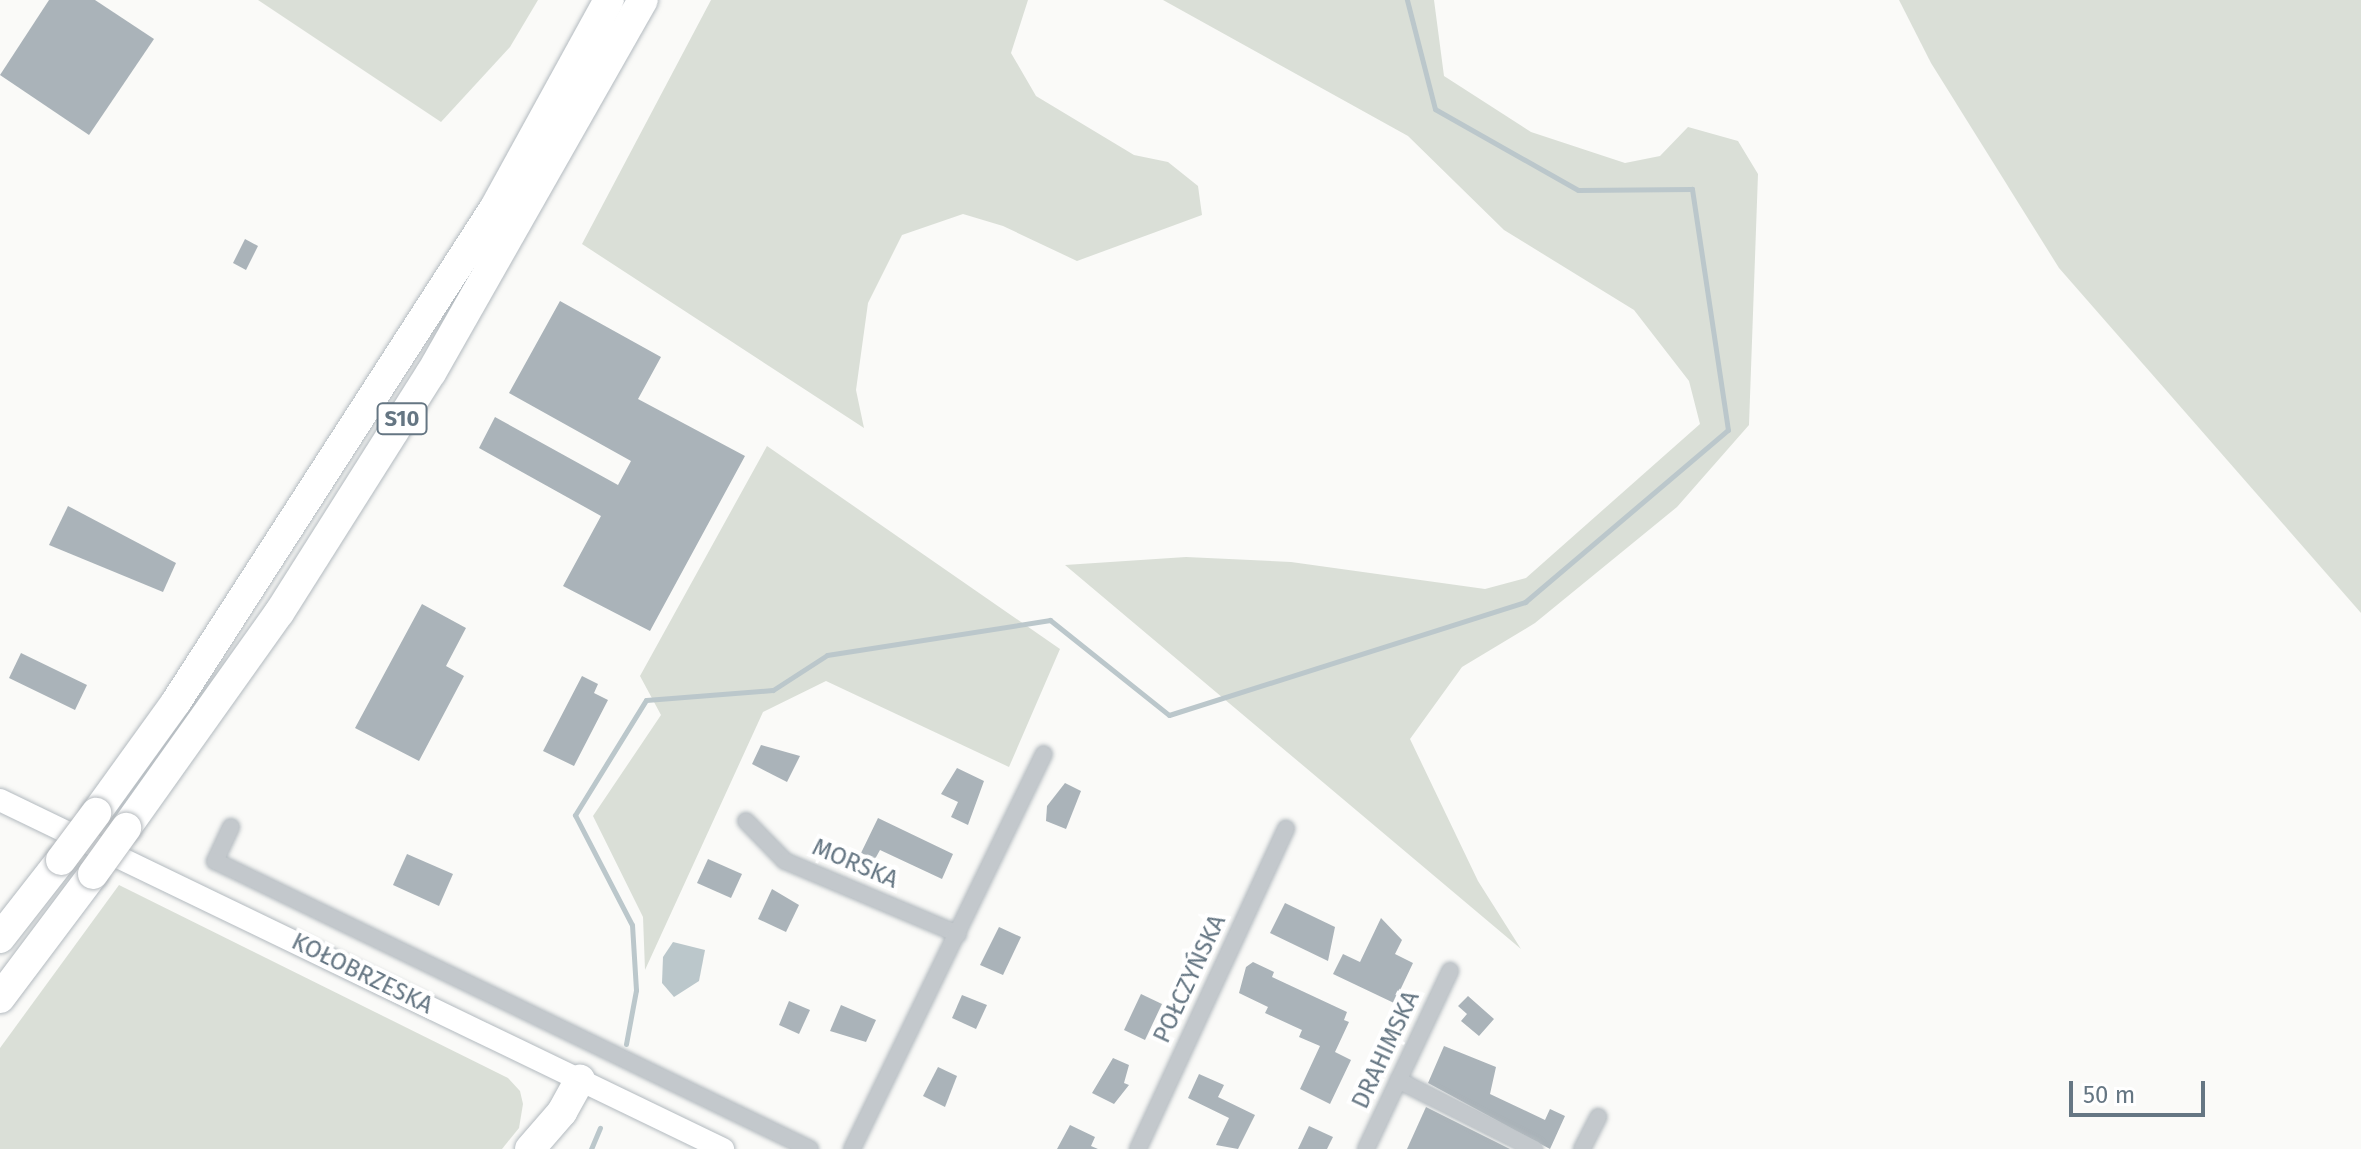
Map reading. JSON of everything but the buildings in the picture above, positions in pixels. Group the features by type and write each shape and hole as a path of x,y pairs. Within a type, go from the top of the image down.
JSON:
{"highway":[{"name":"S10","path":"0,938 176,702 494,209 609,0"},
{"name":"S10","path":"0,998 93,874 279,613 431,373 643,0"},
{"path":"530,1149 562,1112 580,1080"}],"main road":[{"name":"KOŁOBRZESKA","path":"0,800 723,1149"}],"street":[{"path":"852,1149 1044,754"},
{"name":"MORSKA","path":"746,821 785,861 958,934"},
{"path":"231,827 215,861 810,1149"},
{"name":"POŁCZYŃSKA","path":"1138,1149 1286,828"},
{"name":"DRAHIMSKA","path":"1366,1149 1450,971"},
{"path":"1398,1080 1534,1149"},
{"path":"1582,1149 1598,1117"}],"shaded area":[{"path":"258,0 538,0 510,47 441,122"},
{"path":"711,0 1028,0 1011,53 1036,96 1134,155 1168,162 1198,186 1202,215 1077,261 1003,226 963,214 902,235 868,303 856,390 864,428 582,244"},
{"path":"1163,0 1434,0 1444,76 1531,132 1625,163 1660,156 1688,127 1738,141 1758,174 1749,425 1677,507 1535,623 1462,667 1410,739 1478,881 1521,949 1065,565 1186,557 1291,562 1485,589 1526,578 1700,424 1689,381 1634,310 1504,230 1408,136"},
{"path":"1899,0 2361,0 2361,613 2059,268 1931,63"},
{"path":"767,446 1060,649 1009,767 826,681 763,712 645,970 643,917 593,816 661,715 640,676"},
{"path":"119,885 508,1078 520,1091 523,1104 519,1128 502,1149 0,1149 0,1048"},
{"path":"673,942 705,950 699,981 674,997 662,983 663,957"}],"waterway":[{"path":"626,1044 636,990 632,925 575,815 646,700 773,690 827,655 1050,620 1169,715 1525,602 1728,430 1692,189 1578,190 1435,109 1407,0"},
{"path":"591,1149 600,1128"}]}
